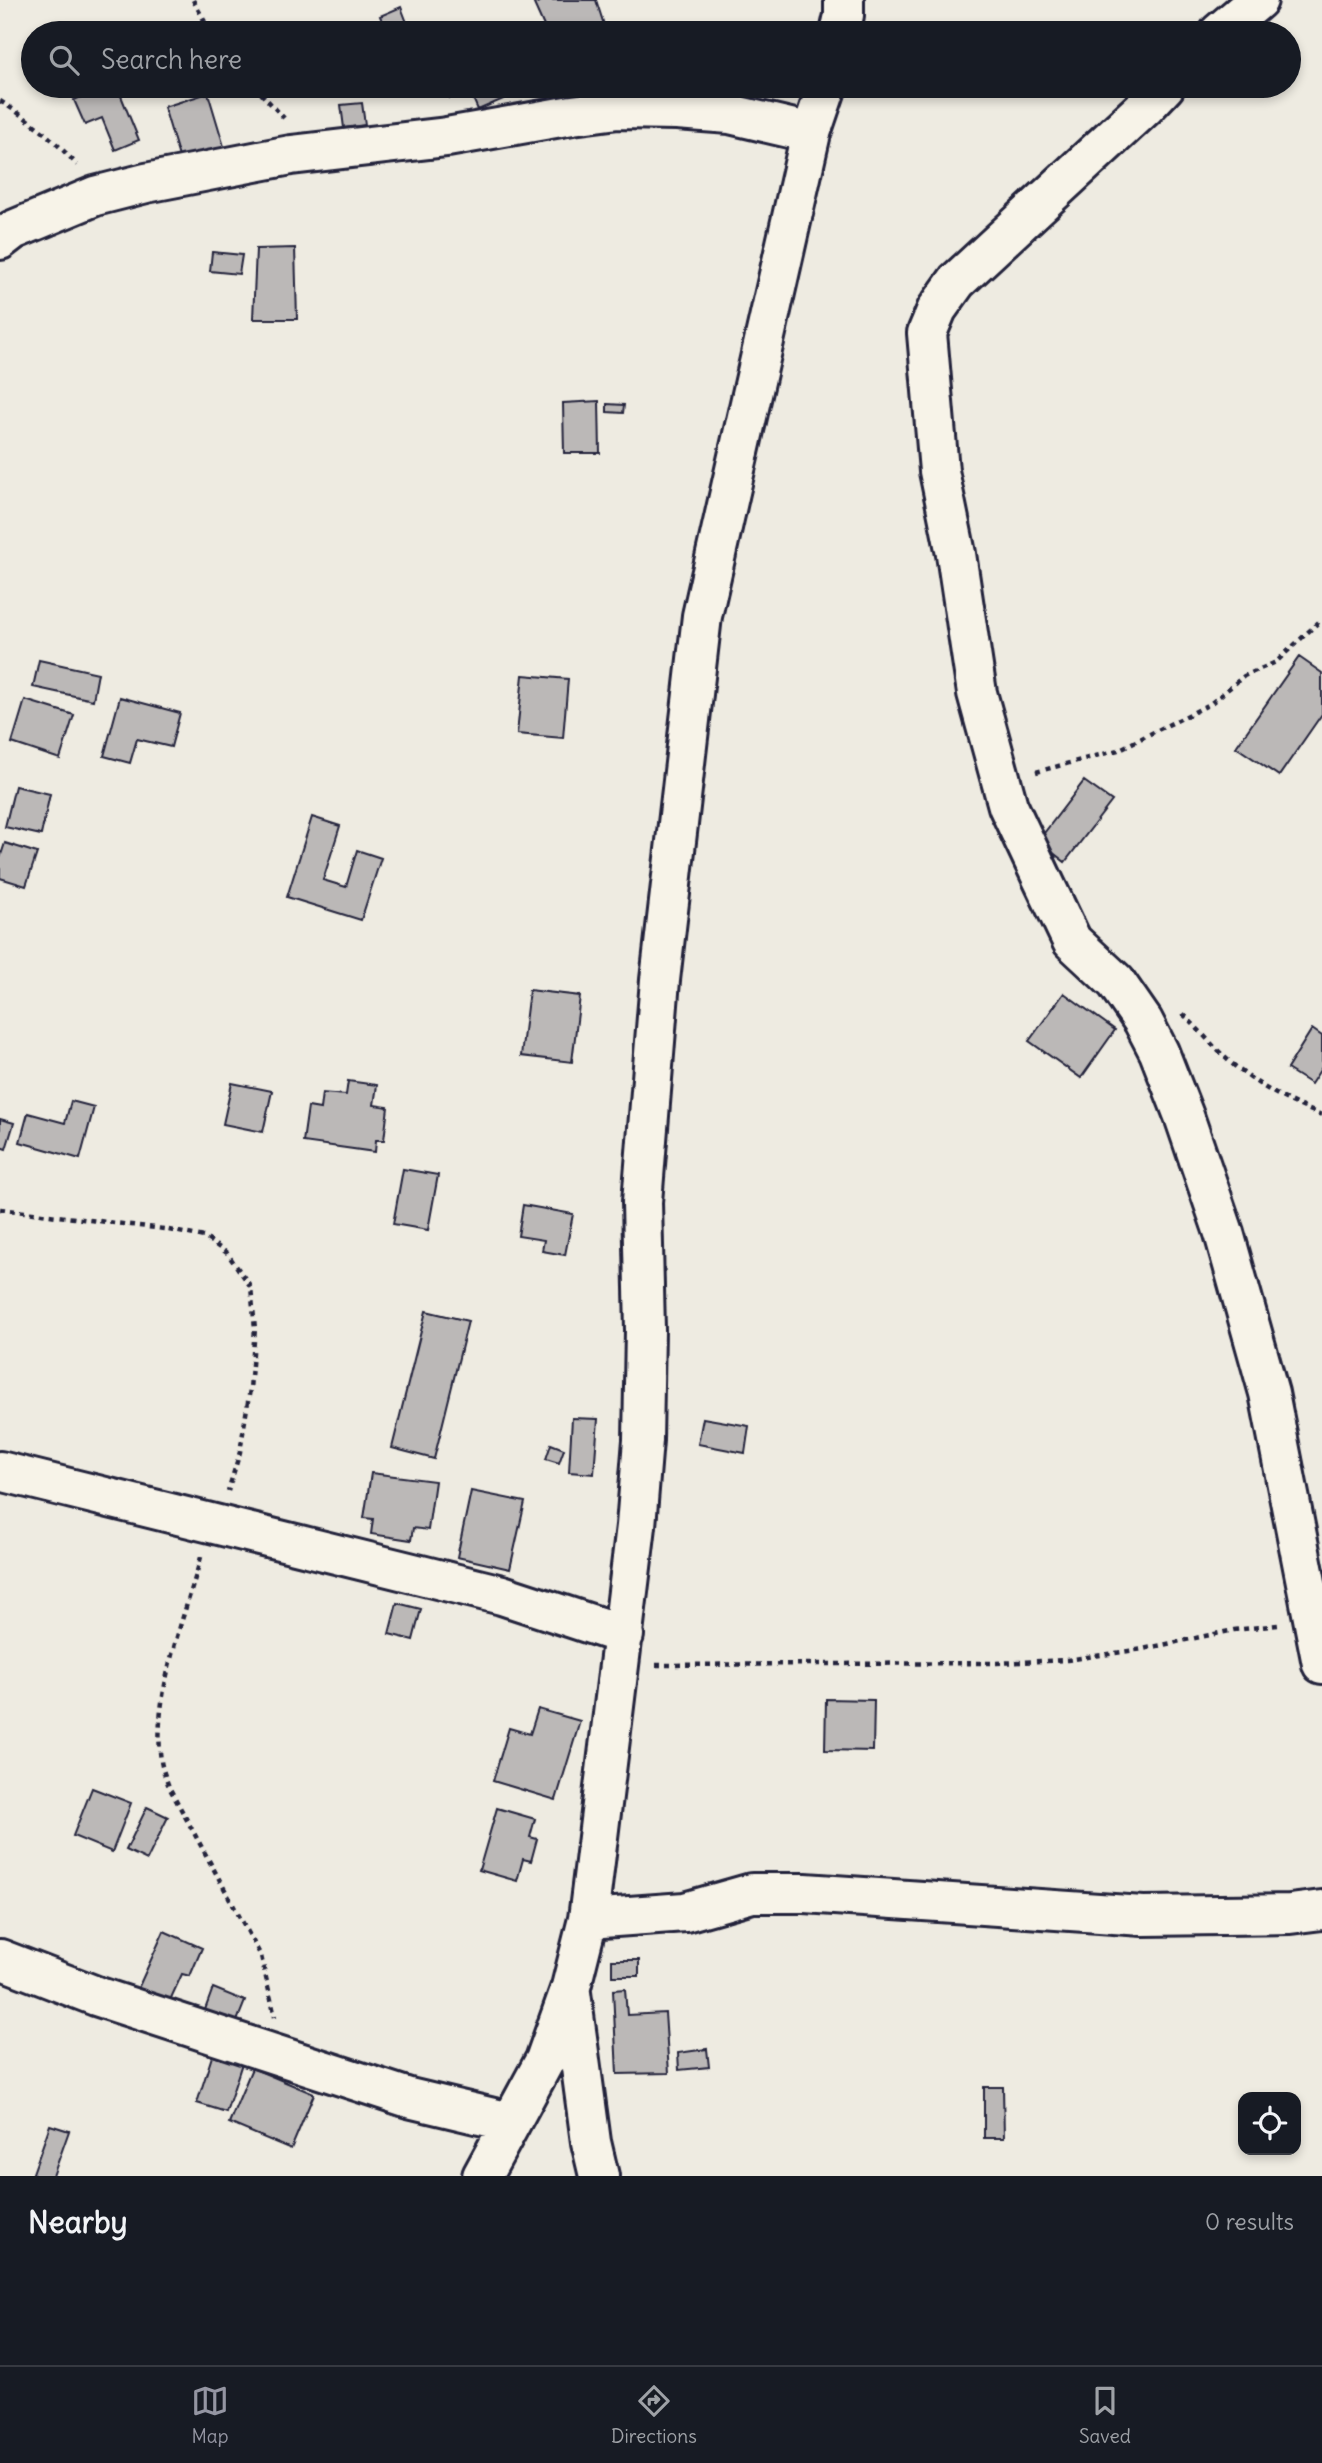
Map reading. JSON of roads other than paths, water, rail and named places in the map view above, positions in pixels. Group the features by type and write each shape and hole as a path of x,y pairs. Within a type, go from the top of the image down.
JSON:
{"street":[{"path":"843,21 844,0"},
{"path":"1233,21 1258,0"},
{"path":"482,2176 545,2060 571,1987 588,1919 622,1650 643,1440 645,1330 642,1202 660,980 701,629 739,446 811,133 823,98"},
{"path":"1154,98 957,281 937,309 927,333 939,471 957,554 977,693 1007,806 1072,941 1116,982 1143,1020 1159,1052 1184,1116 1224,1233 1269,1394 1322,1664"},
{"path":"0,240 13,230 95,196 146,183 290,155 447,137 618,109 730,114 811,133"},
{"path":"0,1471 502,1595 622,1650"},
{"path":"588,1919 685,1912 752,1893 805,1893 1143,1916 1290,1914 1322,1910"},
{"path":"0,1959 96,1996 409,2098 510,2122"},
{"path":"571,1987 591,2143 599,2176"}]}
